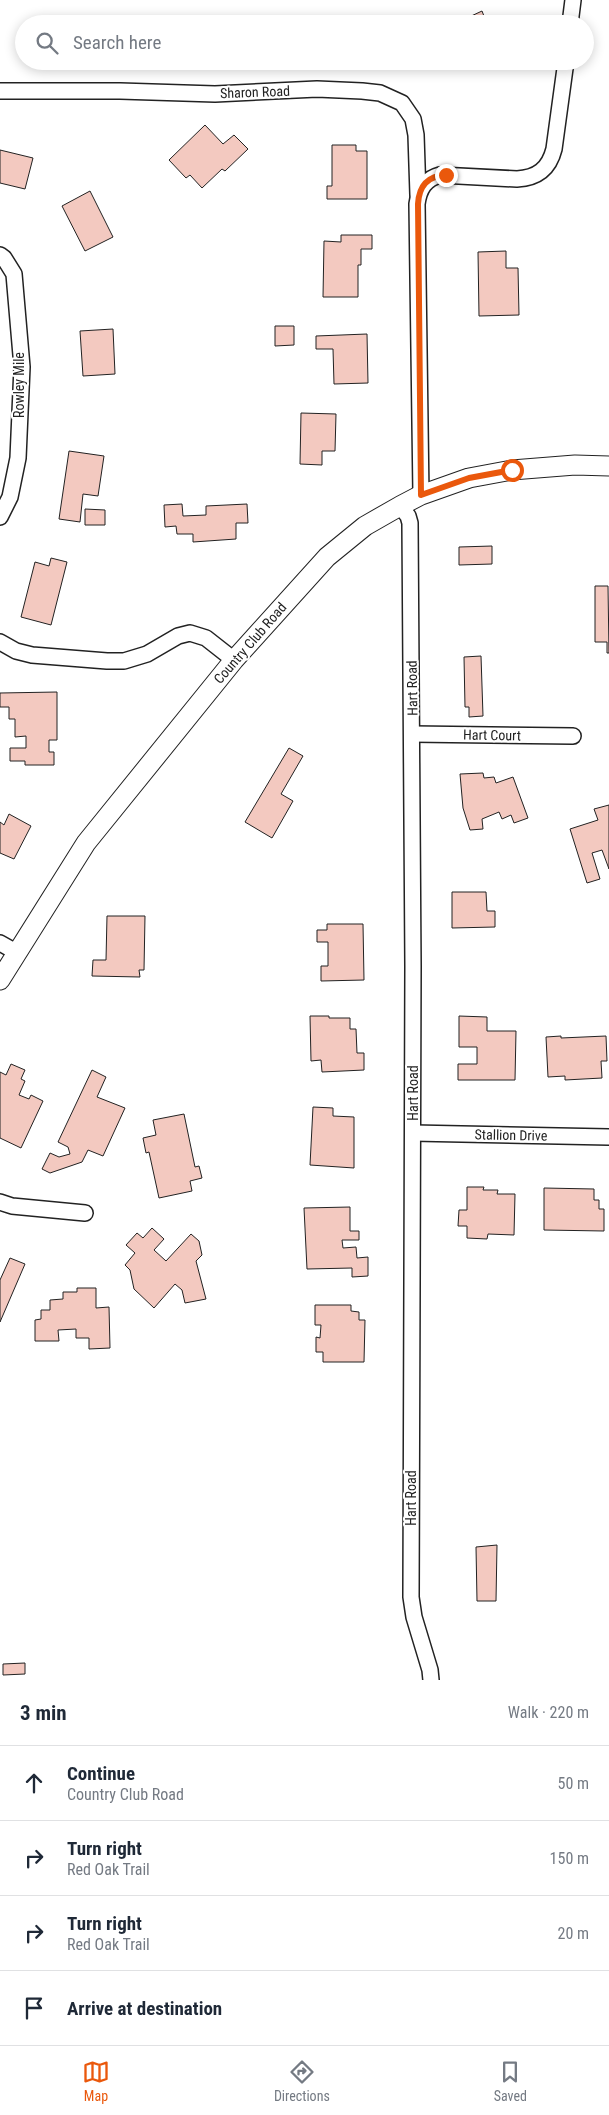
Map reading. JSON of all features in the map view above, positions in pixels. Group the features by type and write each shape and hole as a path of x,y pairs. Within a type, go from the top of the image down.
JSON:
{"main road":[{"name":"Country Club Road","path":"0,980 86,843 234,660 327,557 366,526 400,506 421,495 469,478 512,470 575,465 609,466"}],"street":[{"path":"572,15 574,0"},
{"path":"418,204 422,186 435,176 523,178 536,175 548,166 552,160 554,150 565,70"},
{"name":"Sharon Road","path":"0,91 120,91 215,94 317,89 380,93 402,103 413,119 416,144 421,495"},
{"name":"Rowley Mile","path":"0,255 14,274 22,367 18,458 10,497 0,517"},
{"name":"Hart Road","path":"400,506 408,516 410,524 412,734 411,1597 414,1617 432,1680"},
{"path":"0,642 16,651 32,656 124,661 147,654 178,636 190,632 206,638 234,660"},
{"name":"Hart Court","path":"412,734 573,736"},
{"path":"0,943 16,952"},
{"name":"Stallion Drive","path":"412,1133 609,1137"},
{"path":"0,1202 12,1206 84,1213"}],"building":[{"path":"482,11 484,15 473,15"},
{"path":"205,125 223,144 234,135 248,149 225,171 222,169 202,188 190,175 186,178 169,160"},
{"path":"332,145 356,145 356,151 367,151 367,199 327,199 327,186 332,186"},
{"path":"0,150 33,158 25,189 0,183"},
{"path":"90,191 113,237 85,251 62,206"},
{"path":"341,235 372,235 372,249 361,249 361,265 358,265 358,297 323,297 324,241 341,242"},
{"path":"506,251 506,268 518,268 519,315 479,316 478,252"},
{"path":"275,326 294,326 294,345 275,346"},
{"path":"113,329 115,374 83,376 80,331"},
{"path":"367,334 368,383 334,384 333,349 316,349 316,336"},
{"path":"301,413 336,414 335,451 322,451 322,465 300,464"},
{"path":"69,451 104,456 98,496 83,494 80,522 59,519"},
{"path":"182,504 183,516 206,515 206,506 247,504 248,523 236,523 236,539 193,542 193,534 177,534 176,526 165,527 164,505"},
{"path":"85,509 105,510 105,525 85,525"},
{"path":"492,546 492,564 459,565 459,547"},
{"path":"51,558 67,562 51,625 21,617 35,562 49,566"},
{"path":"595,586 608,586 609,653 607,653 607,642 595,642"},
{"path":"481,656 483,716 469,717 469,707 465,707 464,657"},
{"path":"57,692 57,740 49,740 49,752 54,752 54,765 25,765 25,761 10,761 10,748 26,748 26,736 15,737 15,719 9,719 9,707 0,707 0,693"},
{"path":"289,748 303,756 281,794 293,801 272,838 245,822"},
{"path":"483,773 484,778 494,777 496,783 513,777 528,818 514,823 511,815 502,819 499,812 482,819 483,829 470,830 463,808 460,774"},
{"path":"609,805 609,869 602,850 592,853 600,879 587,883 570,829 598,820 594,809"},
{"path":"9,814 31,826 14,859 0,853 0,822 4,825"},
{"path":"452,892 486,892 487,911 495,911 495,927 452,928"},
{"path":"107,916 145,916 144,970 139,970 140,977 92,976 93,960 106,960"},
{"path":"327,924 363,924 364,980 321,981 321,966 328,966 328,942 317,942 317,930 327,930"},
{"path":"310,1016 350,1018 350,1029 356,1029 357,1053 364,1053 364,1070 322,1072 321,1060 311,1061"},
{"path":"459,1016 487,1017 487,1031 516,1031 515,1080 458,1080 458,1064 477,1064 477,1047 459,1047"},
{"path":"561,1036 561,1038 606,1036 607,1061 601,1061 602,1078 565,1080 565,1076 548,1077 546,1037"},
{"path":"11,1064 25,1070 21,1079 25,1081 19,1095 29,1099 31,1095 43,1101 21,1148 0,1138 0,1072 6,1075"},
{"path":"92,1070 106,1077 97,1097 125,1108 103,1156 88,1150 82,1162 50,1173 42,1169 50,1153 59,1157 70,1154 68,1147 58,1142"},
{"path":"313,1107 333,1108 333,1116 354,1117 354,1168 310,1165"},
{"path":"184,1114 195,1167 199,1166 202,1178 190,1181 192,1191 159,1198 149,1152 146,1153 143,1138 156,1135 153,1120"},
{"path":"467,1187 484,1187 483,1190 498,1190 497,1194 515,1194 514,1235 488,1234 487,1239 467,1238 467,1226 458,1226 459,1210 467,1210"},
{"path":"544,1188 594,1189 594,1200 599,1200 599,1209 604,1209 604,1231 544,1230"},
{"path":"350,1207 350,1231 359,1231 359,1240 342,1240 343,1248 356,1247 357,1258 368,1257 368,1276 352,1277 352,1268 307,1269 304,1208"},
{"path":"152,1228 164,1239 154,1250 166,1261 191,1234 199,1241 202,1255 196,1261 206,1299 185,1303 182,1290 175,1284 154,1308 134,1289 130,1270 125,1265 135,1253 126,1245 137,1233 143,1238"},
{"path":"10,1258 25,1264 0,1322 0,1280"},
{"path":"77,1288 96,1288 96,1308 109,1307 110,1348 89,1349 89,1338 76,1338 76,1329 58,1330 59,1341 35,1341 35,1320 41,1319 41,1310 50,1310 50,1300 63,1299 63,1292 77,1292"},
{"path":"315,1305 351,1305 351,1311 359,1312 359,1320 365,1320 364,1362 323,1362 323,1352 316,1352 316,1337 320,1338 321,1325 315,1325"},
{"path":"497,1545 496,1601 477,1601 476,1547"},
{"path":"25,1663 25,1674 3,1675 3,1664"}],"route":[{"path":"446,175 435,176 425,182 418,197 421,495 469,478 512,470"}]}
